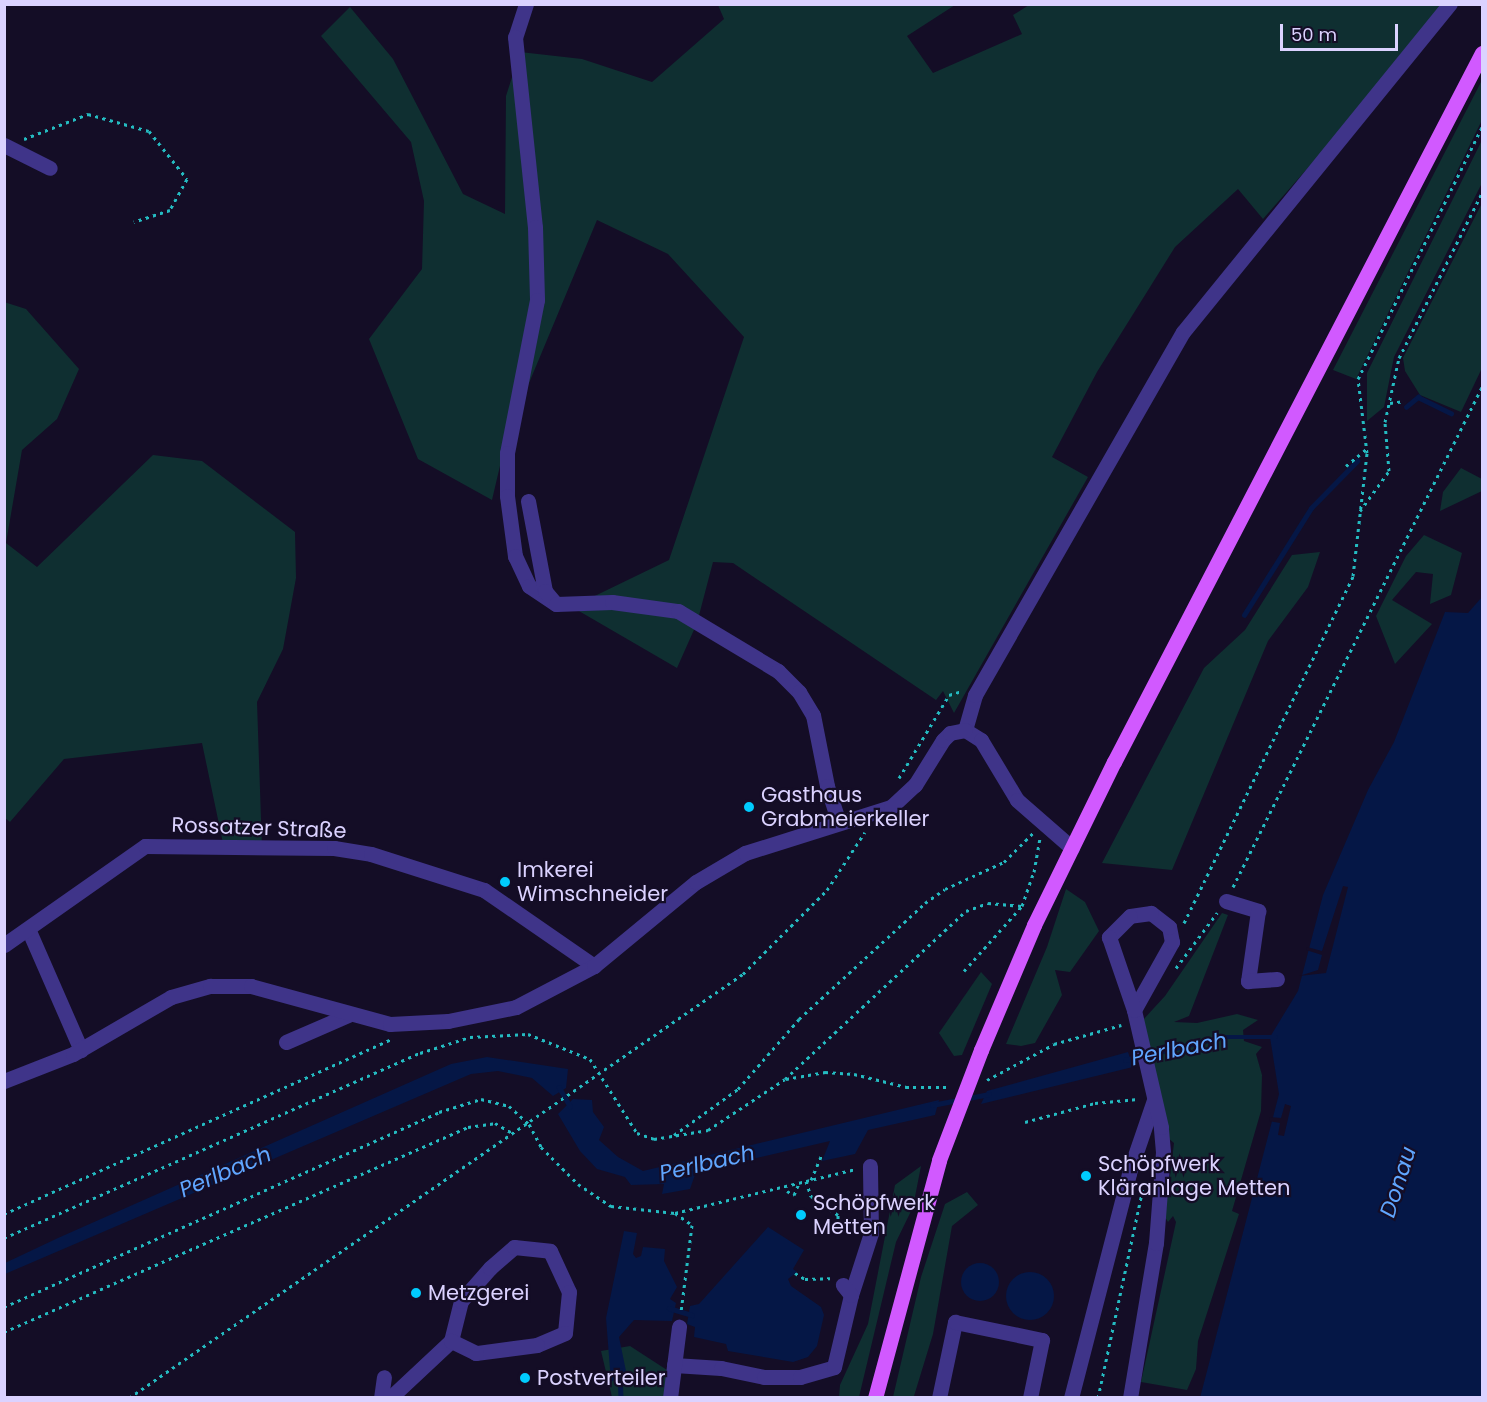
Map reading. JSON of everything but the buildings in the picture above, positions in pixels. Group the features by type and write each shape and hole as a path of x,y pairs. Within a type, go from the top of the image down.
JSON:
{"main road":[{"path":"875,1398 939,1160 981,1050 1072,848 1482,53"}],"street":[{"path":"526,4 515,37 535,226 537,300 507,453 507,496 515,556 530,586 556,604 612,602 678,611 778,671 799,692 813,714 827,786 839,822"},
{"path":"965,730 975,695 1183,332 1450,4"},
{"path":"6,145 50,168"},
{"path":"528,501 545,591 556,604"},
{"path":"4,1081 33,1073 81,1050 171,997 210,986 251,986 348,1015 390,1024 425,1024 469,1018 516,1007 594,966 696,882 745,853 839,822 878,813 903,800 950,733 965,730 981,740 1006,786 1042,824 1072,848"},
{"name":"Rossatzer Straße","path":"4,945 29,931 145,846 334,848 371,854 484,890 594,966"},
{"path":"1226,901 1258,910 1248,981 1276,979"},
{"path":"1130,1398 1156,1243 1163,1152 1155,1098 1134,1016 1109,937 1131,916 1151,913 1168,927 1172,942 1134,1016"},
{"path":"29,931 81,1050"},
{"path":"286,1042 348,1015"},
{"path":"1071,1398 1129,1173 1155,1098"},
{"path":"674,1365 776,1377 800,1377 834,1367 843,1286 871,1233 870,1166"},
{"path":"390,1398 451,1341 461,1301 490,1268 514,1247 550,1251 568,1292 565,1333 537,1345 476,1353 451,1341"},
{"path":"939,1398 955,1322 1041,1340 1029,1398"},
{"path":"670,1398 679,1327"},
{"path":"381,1398 384,1377"}],"path":[{"path":"6,145 88,114 149,131 187,178 170,210 135,222"},
{"path":"1181,929 1353,576 1366,449 1358,379 1482,127"},
{"path":"1359,512 1379,490 1389,471 1384,422 1399,358 1482,193"},
{"path":"1173,972 1226,901 1482,387"},
{"path":"1390,404 1405,401"},
{"path":"1346,466 1366,449"},
{"path":"129,1398 529,1124 743,974 827,890 878,813"},
{"path":"964,971 1022,906 1034,872 1042,824"},
{"path":"672,1136 738,1089 799,1019 925,903 945,889 1004,862 1042,824"},
{"path":"4,1238 420,1053 470,1037 528,1034 590,1059 637,1133 654,1139 708,1130 785,1079 966,911 988,903 1022,906"},
{"path":"975,1082 996,1077 1054,1044 1134,1016"},
{"path":"513,1026 513,1034"},
{"path":"4,1214 396,1037"},
{"path":"785,1079 825,1072 854,1074 906,1087 954,1087"},
{"path":"1025,1122 1095,1104 1155,1098"},
{"path":"4,1307 438,1112 481,1099 497,1101 529,1124 541,1148 571,1177 611,1206 675,1213 870,1166"},
{"path":"4,1332 468,1127 495,1124 514,1134"},
{"path":"811,1180 821,1156"},
{"path":"1098,1398 1145,1178"},
{"path":"806,1181 811,1196 838,1215 838,1222"},
{"path":"787,1191 794,1195 799,1183"},
{"path":"675,1213 692,1225 683,1302"},
{"path":"795,1273 805,1280 843,1286"}],"green space":[{"path":"718,5 955,5 907,36 933,73 1022,34 1013,15 1029,5 1441,5 1383,82 1263,219 1238,189 1175,247 1097,372 1052,457 1088,477 954,713 943,691 936,700 733,563 713,562 697,623 677,668 572,607 669,560 744,337 668,254 597,220 507,436 492,500 418,459 369,339 422,269 424,201 411,142 321,36 350,7 393,59 463,194 505,214 506,96 520,52 582,59 652,82 724,19"},
{"path":"1482,80 1482,120 1356,379 1333,370"},
{"path":"1482,140 1482,183 1394,357 1384,407 1367,421 1367,373"},
{"path":"1482,203 1482,368 1461,412 1420,395 1405,371 1403,358"},
{"path":"4,302 26,309 79,369 57,419 22,450 6,543 37,567 153,455 202,461 295,532 296,578 283,649 257,702 262,848 224,848 202,743 64,759 10,822 5,818"},
{"path":"1461,468 1482,479 1482,491 1440,511 1443,492"},
{"path":"1424,535 1462,553 1451,595 1430,604 1433,574 1416,572 1392,600 1432,624 1395,664 1376,616 1406,556"},
{"path":"1320,552 1308,587 1268,641 1172,870 1102,863 1204,668 1245,630 1292,555"},
{"path":"1066,889 1085,902 1099,931 1070,972 1055,970 1062,995 1035,1043 1021,1046 1006,1044 1047,947"},
{"path":"1222,913 1228,915 1189,1016 1174,1022 1197,1023 1237,1014 1258,1020 1243,1030 1244,1041 1262,1047 1256,1054 1262,1075 1261,1111 1232,1211 1239,1214 1198,1341 1196,1369 1187,1390 1141,1382 1176,1222 1173,1216 1168,1222 1165,1217 1174,1143 1168,1138 1142,1021 1165,996"},
{"path":"981,972 992,984 962,1055 954,1056 939,1033"},
{"path":"921,1166 913,1207 896,1242 859,1397 839,1397 840,1385 868,1324 895,1185"},
{"path":"967,1192 978,1205 952,1226 933,1334 914,1396 893,1397 921,1277 945,1204"},
{"path":"630,1346 667,1370 664,1397 612,1397 601,1351"}],"water":[{"name":"Donau","path":"1482,597 1482,1397 1200,1398 1279,1094 1270,1037 1298,991 1323,895 1368,790 1394,742 1445,612 1468,613"},
{"path":"1128,1052 1133,1067 981,1104 987,1091"},
{"path":"487,1057 568,1069 566,1088 553,1096 532,1078 498,1071 471,1074 5,1274 5,1263 58,1238 451,1064"},
{"path":"573,1099 592,1100 593,1112 604,1127 599,1140 618,1157 643,1171 939,1100 935,1115 868,1130 855,1154 822,1161 830,1141 696,1172 690,1189 662,1194 664,1184 631,1185 625,1177 597,1169 580,1151 558,1114"},
{"path":"768,1227 804,1250 793,1269 797,1272 788,1279 791,1286 821,1307 824,1315 817,1346 808,1357 793,1362 728,1351 726,1344 694,1337 695,1327 687,1324 690,1306 699,1304"},
{"path":"624,1231 637,1233 633,1254 636,1258 641,1256 643,1247 665,1249 664,1261 677,1287 670,1299 676,1303 672,1321 634,1320 619,1337 626,1371 611,1382 606,1318"},
{"path":"980,1263 993,1269 999,1282 993,1295 980,1301 967,1295 961,1282 967,1269"},
{"path":"1025,1272 1035,1272 1050,1282 1054,1296 1053,1305 1044,1316 1035,1320 1025,1320 1010,1310 1006,1301 1006,1291 1016,1276"}],"pier":[{"path":"1343,886 1348,887 1326,973 1299,976 1318,970 1322,955 1306,950 1307,947 1322,951"},
{"path":"1285,1104 1291,1106 1284,1136 1278,1135 1280,1123 1269,1121 1270,1117 1281,1118"}],"waterway":[{"path":"1406,407 1418,397 1451,413"},
{"path":"1244,615 1311,508 1357,461"},
{"name":"Perlbach","path":"1125,1060 1222,1037 1276,1037"},
{"name":"Perlbach","path":"559,1087 570,1106"},
{"name":"Perlbach","path":"932,1105 989,1094"},
{"path":"669,1308 692,1315"},
{"path":"620,1370 621,1398"}],"place":[{"name":"Gasthaus Grabmeierkeller","path":"749,807"},
{"name":"Imkerei Wimschneider","path":"505,882"},
{"name":"Schöpfwerk Kläranlage Metten","path":"1086,1176"},
{"name":"Schöpfwerk Metten","path":"801,1215"},
{"name":"Metzgerei","path":"416,1293"},
{"name":"Postverteiler","path":"525,1378"}]}
